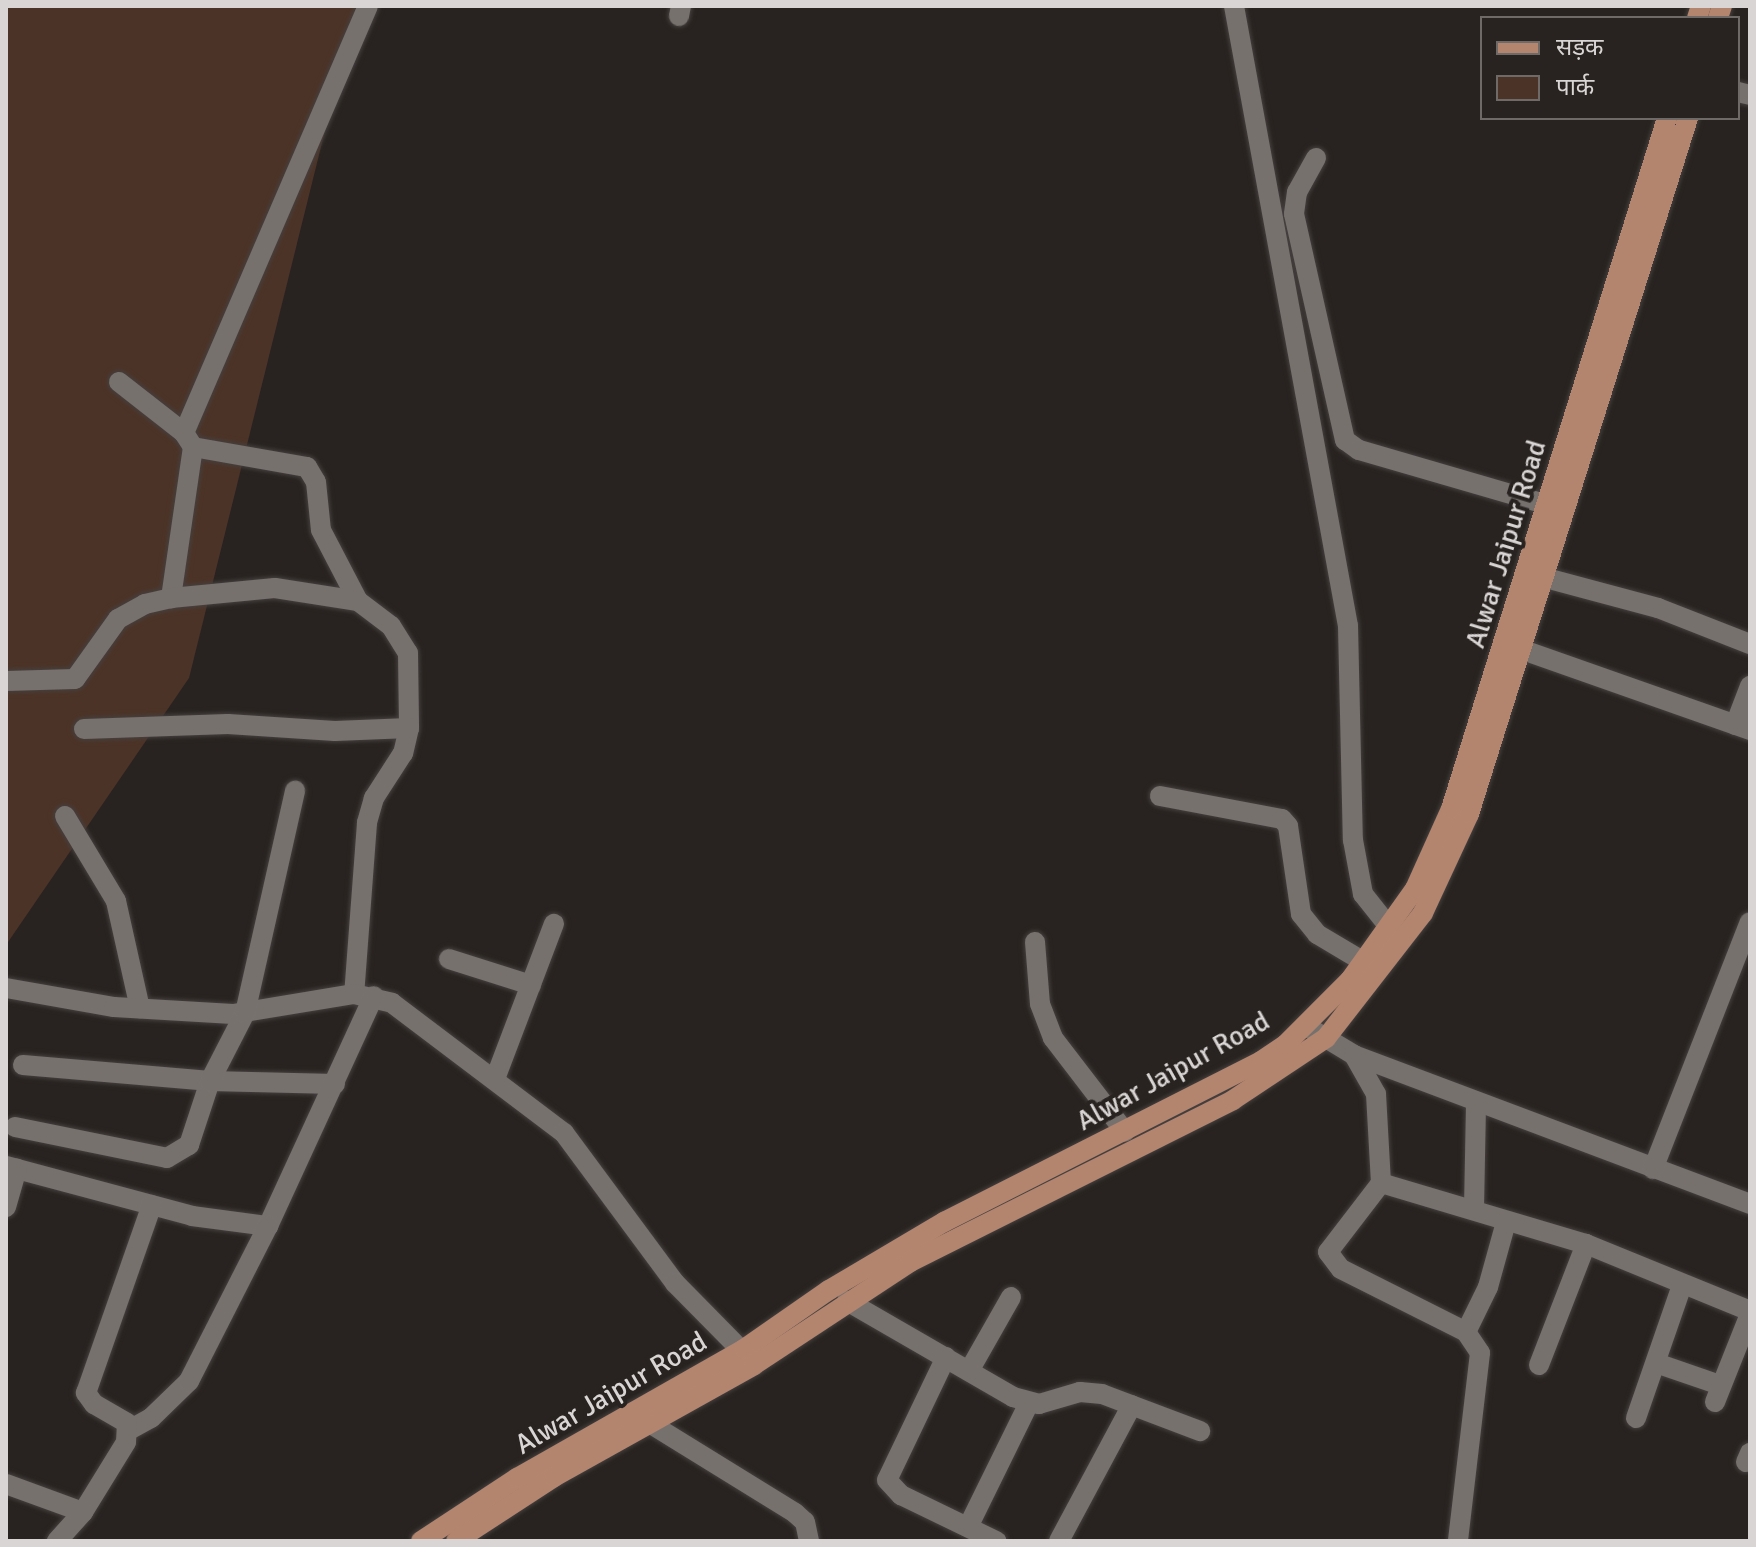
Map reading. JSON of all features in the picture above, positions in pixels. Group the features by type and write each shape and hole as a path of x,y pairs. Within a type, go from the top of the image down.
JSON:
{"main road":[{"name":"Alwar Jaipur Road","path":"421,1541 517,1478 749,1357 958,1236 1233,1100 1326,1038 1397,950 1444,872 1490,756 1523,650 1528,602 1548,505 1666,120"},
{"name":"Alwar Jaipur Road","path":"456,1541 554,1477 651,1424 749,1357 829,1290 944,1222 1261,1061 1306,1026 1364,962 1415,889 1451,809 1528,602 1546,578 1687,120"}],"street":[{"path":"171,598 188,440 368,6"},
{"path":"1234,6 1348,626 1353,840 1363,894 1390,928"},
{"path":"1316,158 1297,192 1294,214 1345,440 1359,450 1548,505"},
{"path":"57,1541 83,1512 129,1430 151,1418 189,1381 268,1226 335,1084 364,995 367,823 374,798 403,753 409,728 404,639 358,601 321,530 316,482 307,467 188,440 119,382"},
{"path":"1546,578 1658,608 1750,644"},
{"path":"6,681 75,679 118,619 145,604 171,598 275,588 358,601"},
{"path":"1523,650 1742,727 1750,686"},
{"path":"84,729 228,724 335,731 409,728"},
{"path":"15,1127 167,1158 179,1155 189,1145 210,1081 245,1013 295,791"},
{"path":"1160,796 1282,819 1301,914 1317,934 1364,962"},
{"path":"65,816 116,901 140,1008"},
{"path":"1653,1169 1750,922"},
{"path":"495,1079 554,924"},
{"path":"1035,942 1040,1004 1053,1038 1125,1132"},
{"path":"449,959 531,985"},
{"path":"6,988 140,1008 245,1013 364,995 408,1012 564,1133 675,1283 749,1357"},
{"path":"1306,1026 1354,1055 1476,1103 1653,1169 1748,1196"},
{"path":"1354,1055 1376,1094 1381,1183 1362,1213 1331,1243 1330,1262 1466,1332 1482,1362 1458,1541"},
{"path":"23,1065 210,1081 335,1084"},
{"path":"1474,1209 1476,1103"},
{"path":"6,1207 11,1168 152,1205 268,1226"},
{"path":"1381,1183 1586,1244 1750,1312 1718,1394 1656,1363"},
{"path":"129,1430 122,1418 94,1404 86,1393 152,1205"},
{"path":"1466,1332 1488,1287 1506,1222"},
{"path":"1539,1365 1586,1244"},
{"path":"1636,1418 1682,1285"},
{"path":"969,1371 1011,1297"},
{"path":"847,1301 1029,1403 1080,1392 1132,1405 1200,1431"},
{"path":"946,1357 887,1480 901,1495 996,1541"},
{"path":"968,1527 1029,1403"},
{"path":"1059,1541 1132,1405"},
{"path":"651,1424 795,1513 805,1522 809,1541"},
{"path":"6,1484 83,1512"}],"green space":[{"path":"6,6 356,6 189,678 6,945"}]}
